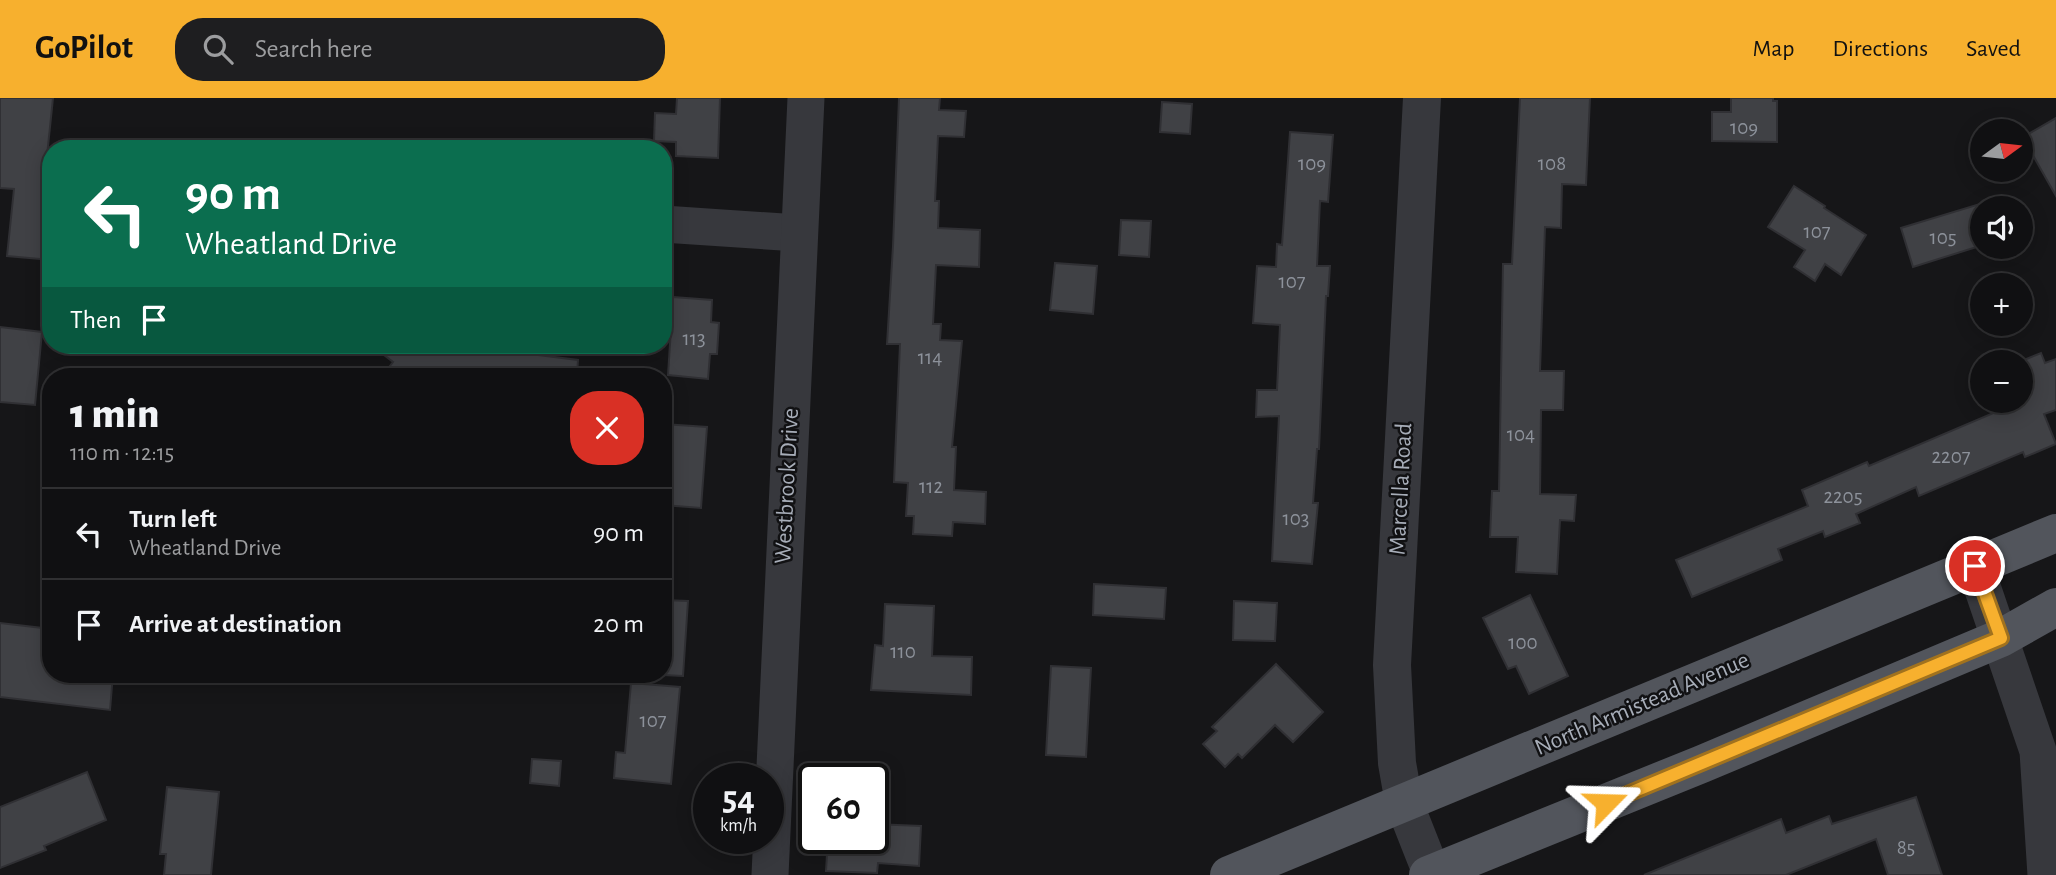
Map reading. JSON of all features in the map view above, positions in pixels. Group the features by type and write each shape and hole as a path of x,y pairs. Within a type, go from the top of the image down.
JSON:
{"main road":[{"name":"North Armistead Avenue","path":"1229,875 2056,533"},
{"path":"1431,874 2001,638 2056,607"}],"street":[{"name":"Westbrook Drive","path":"770,875 806,98"},
{"name":"Marcella Road","path":"1422,98 1392,664 1397,763 1404,803 1431,874"},
{"path":"672,225 798,233"},
{"path":"1975,566 2038,751 2046,875"}],"building":[{"path":"0,98 53,98 49,140 42,140 42,259 7,256 14,189 0,188"},
{"path":"677,98 720,98 718,158 676,156 676,142 654,140 655,113 676,114"},
{"path":"899,98 940,98 939,110 966,111 964,137 938,136 935,201 939,201 938,228 980,230 979,267 936,265 933,324 941,324 940,340 962,341 952,447 956,447 954,490 986,492 985,524 953,522 952,536 913,534 914,516 906,516 908,483 894,482 900,344 887,344"},
{"path":"1520,98 1590,98 1586,185 1562,184 1561,228 1545,227 1540,371 1564,371 1563,410 1541,410 1540,494 1576,495 1574,521 1560,520 1557,574 1516,572 1518,537 1490,537 1492,491 1499,491 1503,264 1512,264"},
{"path":"1731,98 1773,98 1773,101 1777,101 1777,142 1712,141 1712,112 1731,112"},
{"path":"1162,102 1192,104 1190,134 1160,132"},
{"path":"2056,118 2056,196 2034,157 2034,131"},
{"path":"1290,132 1333,135 1328,202 1320,201 1317,266 1330,266 1326,296 1319,449 1313,503 1318,503 1312,564 1272,561 1279,416 1256,417 1257,390 1277,390 1280,325 1253,323 1257,266 1276,267 1277,244 1282,245"},
{"path":"1794,186 1866,235 1841,275 1825,264 1815,281 1794,267 1805,250 1768,227"},
{"path":"1970,207 1970,249 1913,267 1901,228"},
{"path":"1121,220 1151,221 1149,257 1119,255"},
{"path":"1055,263 1097,266 1093,314 1050,310"},
{"path":"673,297 712,300 711,322 719,323 717,354 710,354 708,379 672,375 672,368 668,368 669,354 672,354"},
{"path":"0,327 42,332 35,405 0,402"},
{"path":"2041,353 2045,363 2056,359 2056,410 2044,414 2056,444 2025,457 2023,452 1919,496 1916,487 1856,514 1860,523 1825,537 1823,531 1778,549 1782,560 1692,597 1676,560 1808,506 1802,490 1867,462 1869,466 1994,413 2033,413 2033,356"},
{"path":"383,354 530,354 578,360 578,368 388,368 393,362"},
{"path":"672,425 707,427 701,508 672,506"},
{"path":"1094,584 1166,588 1164,619 1093,615"},
{"path":"1530,595 1568,676 1529,694 1516,666 1508,669 1483,618"},
{"path":"672,600 688,601 683,676 672,675"},
{"path":"1234,601 1277,603 1275,641 1233,640"},
{"path":"885,604 934,606 932,656 972,657 971,695 871,690 875,645 883,646"},
{"path":"0,623 42,628 42,683 112,683 110,710 0,697"},
{"path":"1276,664 1323,712 1293,742 1275,725 1242,758 1238,754 1225,767 1203,744 1217,731 1212,727"},
{"path":"1051,666 1091,668 1086,757 1046,755"},
{"path":"631,683 680,687 671,784 614,778 616,752 625,753"},
{"path":"532,759 561,761 559,786 530,783"},
{"path":"87,772 106,820 44,846 46,850 0,868 0,807"},
{"path":"167,787 219,792 211,875 164,875 166,854 160,854"},
{"path":"1916,797 1942,875 1888,875 1876,839 1786,875 1644,875 1781,819 1786,833 1829,816 1832,824"},
{"path":"889,825 921,826 919,866 878,863 877,873 826,871 827,854 889,854"}],"route":[{"path":"1606,803 2001,638 1975,566"}]}
